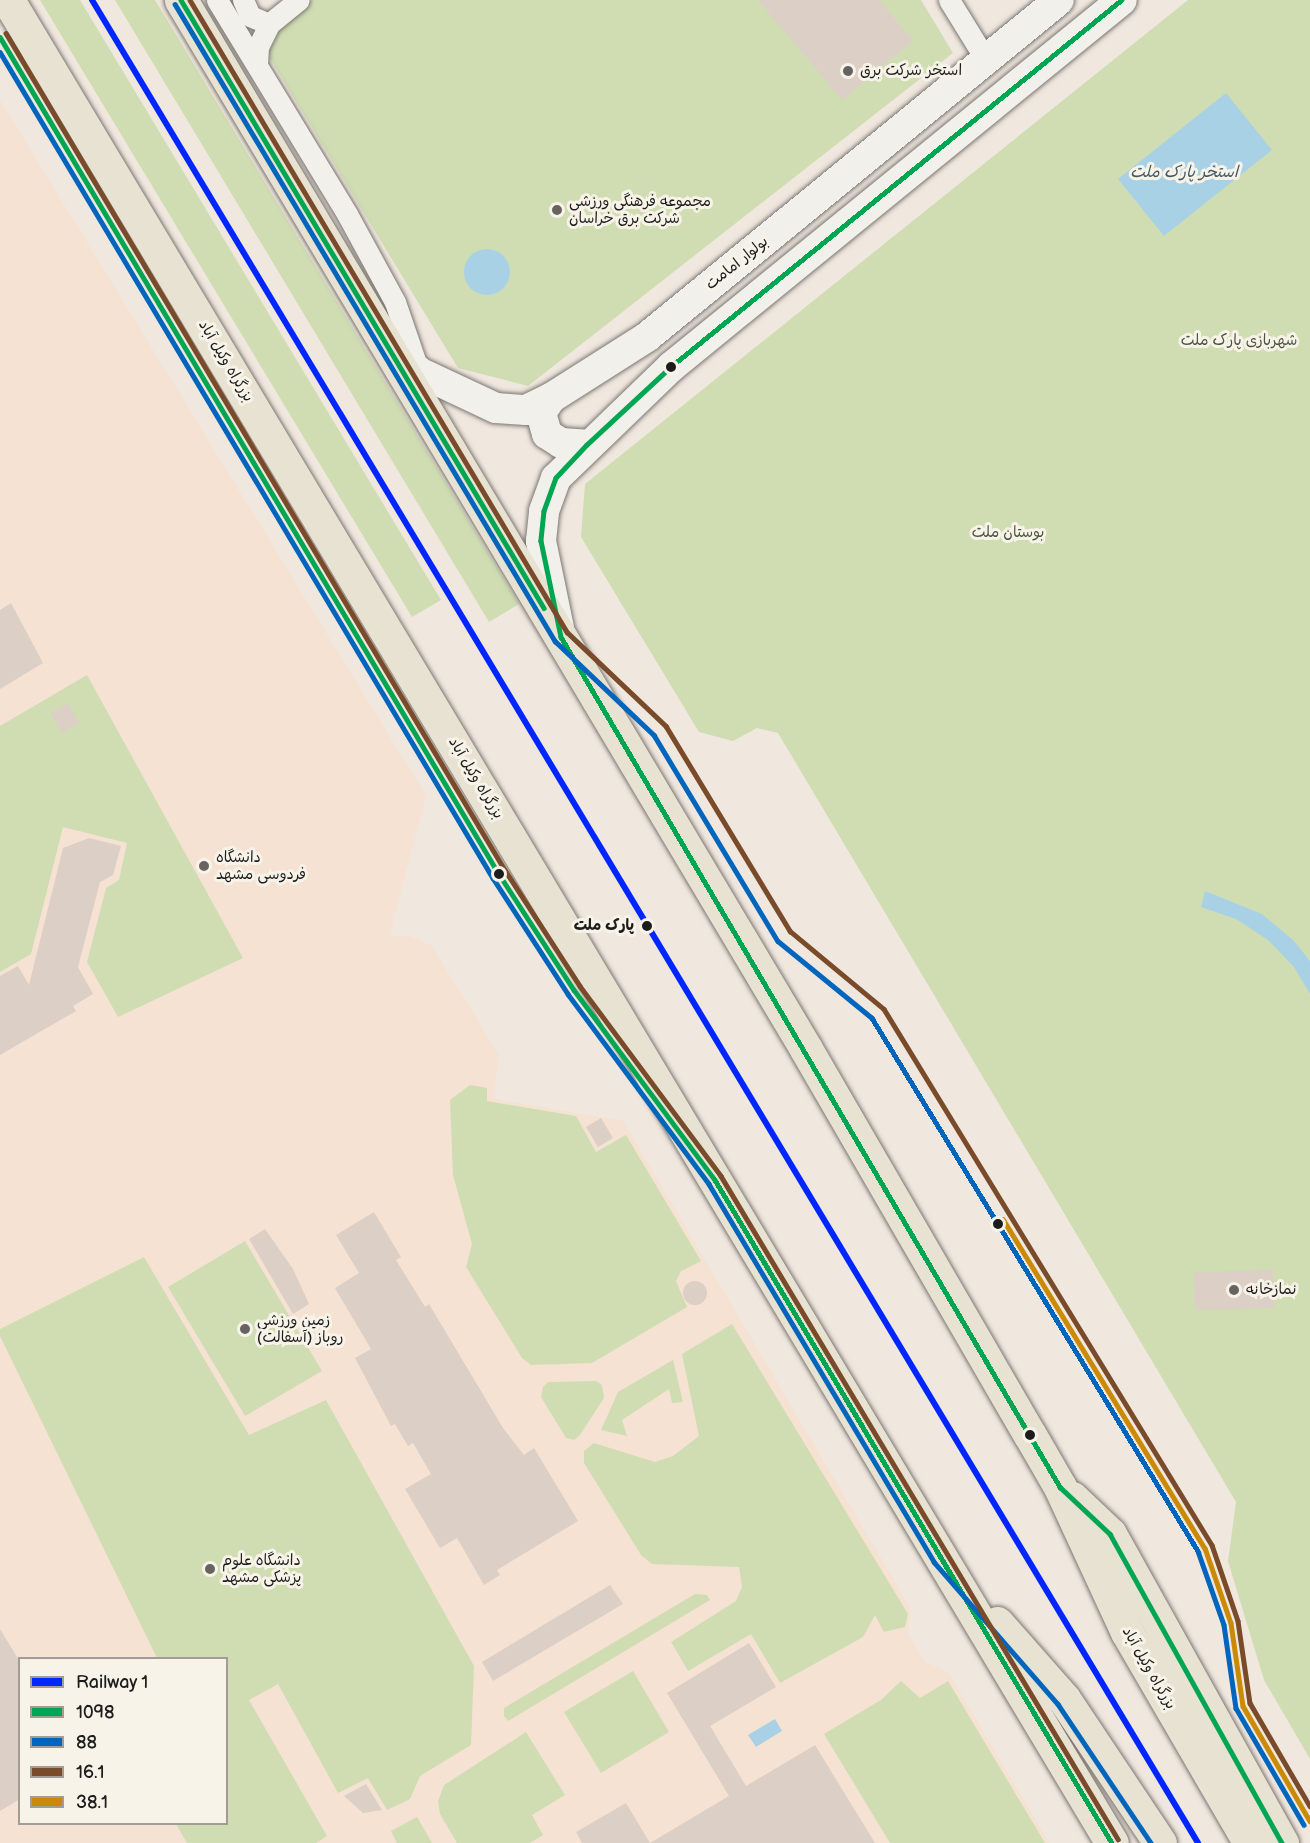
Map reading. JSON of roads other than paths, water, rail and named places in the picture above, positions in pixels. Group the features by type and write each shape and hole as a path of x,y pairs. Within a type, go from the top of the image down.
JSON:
{"highway":[{"name":"بزرگراه وکیل آباد","path":"8,0 1112,1843"},
{"name":"بزرگراه وکیل آباد","path":"181,0 561,637 1060,1487 1127,1632 1250,1843"},
{"name":"بزرگراه وکیل آباد","path":"1060,1487 1110,1534 1282,1843"},
{"name":"بزرگراه وکیل آباد","path":"940,1558 1064,1699 1160,1843"},
{"path":"940,1558 1086,1843"}],"main road":[{"name":"بولوار امامت","path":"386,344 419,372 496,408 525,410 551,398 646,337 1059,0"},
{"path":"561,637 541,542 544,511 556,478 586,445 671,367 1122,0"},
{"path":"551,398 541,413 547,434 561,443 586,445"}],"street":[{"path":"216,0 257,65 395,302 419,372"},
{"path":"243,0 250,16 269,24"},
{"path":"257,65 258,47 269,24 299,0"},
{"path":"949,0 986,60"}],"water":[{"name":"استخر پارک ملت","path":"1226,93 1272,150 1164,236 1118,179"},
{"path":"487,249 496,250 504,255 509,263 509,281 504,289 496,294 487,295 478,294 470,289 465,281 464,272 465,263 470,255 478,250"},
{"path":"1205,891 1262,914 1294,941 1310,961 1310,994 1294,967 1268,940 1236,919 1201,907"},
{"path":"775,1719 782,1731 756,1747 748,1735"}],"rail line":[{"name":"1","path":"92,0 1198,1843"}],"place":[{"name":"استخر شرکت برق","path":"848,71"},
{"name":"مجموعه فرهنگی ورزشی شرکت برق خراسان","path":"557,210"},
{"name":"دانشگاه فردوسی مشهد","path":"204,866"},
{"name":"پارک ملت","path":"647,926"},
{"name":"نمازخانه","path":"1234,1290"},
{"name":"زمین ورزشی روباز (آسفالت)","path":"245,1329"},
{"name":"دانشگاه علوم پزشکی مشهد","path":"210,1569"}],"park label":[{"name":"شهربازی پارک ملت","path":"1239,341"},
{"name":"بوستان ملت","path":"1008,533"}]}
